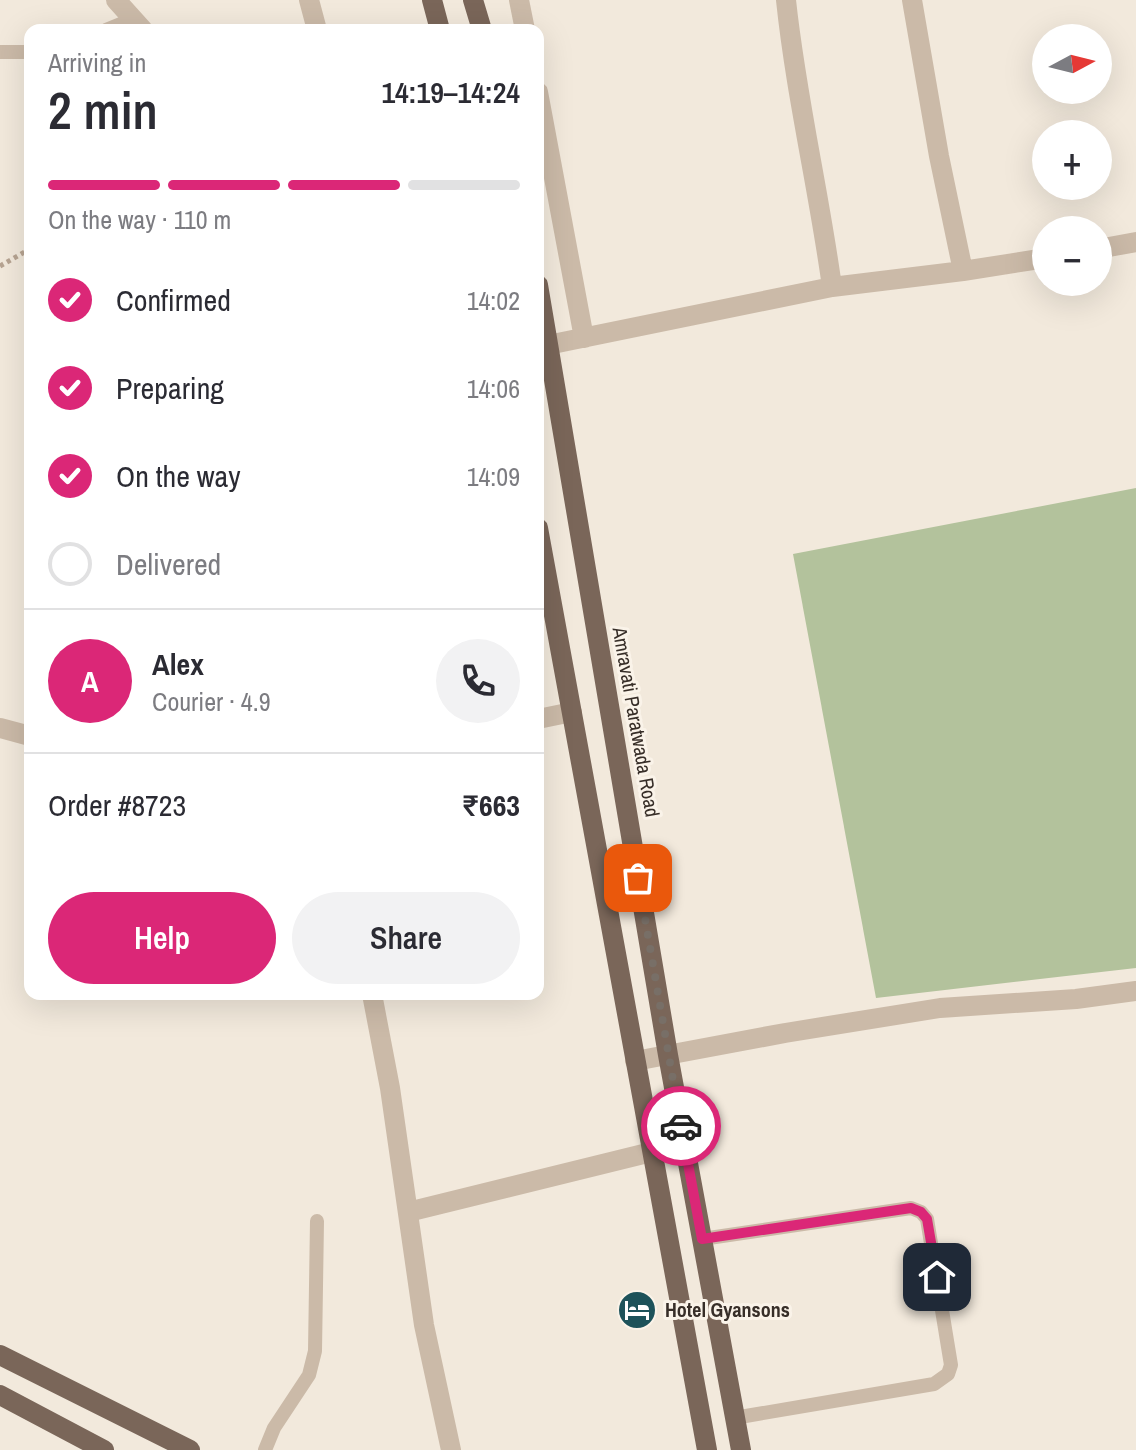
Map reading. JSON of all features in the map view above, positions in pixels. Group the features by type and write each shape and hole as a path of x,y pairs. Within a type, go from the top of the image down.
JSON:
{"main road":[{"path":"432,0 438,24"},
{"path":"473,0 480,24"},
{"name":"Amravati Paratwada Road","path":"544,346 668,1055 741,1450"},
{"path":"544,560 707,1450"},
{"path":"0,1355 190,1450"},
{"path":"0,1395 104,1450"}],"street":[{"path":"116,0 138,24"},
{"path":"309,0 315,24"},
{"path":"519,0 524,24"},
{"path":"786,0 832,287"},
{"path":"912,0 963,271"},
{"path":"544,124 584,338"},
{"path":"1112,246 1136,242"},
{"path":"544,346 832,287 1032,260"},
{"path":"544,718 572,712"},
{"path":"0,728 24,734"},
{"path":"635,1061 940,1008 1076,999 1136,991"},
{"path":"373,1000 390,1088 424,1325 451,1450"},
{"path":"408,1212 684,1144"}],"lane":[{"path":"0,52 24,52"},
{"path":"702,1239 911,1208 927,1219 951,1365 948,1374 934,1384 734,1418"},
{"path":"265,1450 274,1428 309,1375 315,1351 317,1221"}],"path":[{"path":"0,266 24,251"}],"green space":[{"path":"1136,488 1136,968 876,998 793,554"}],"way so far":[{"path":"638,878 681,1126"}],"place":[{"name":"Hotel Gyansons","path":"637,1310"}],"route":[{"path":"681,1126 702,1239 911,1208 927,1219 937,1277"}]}
